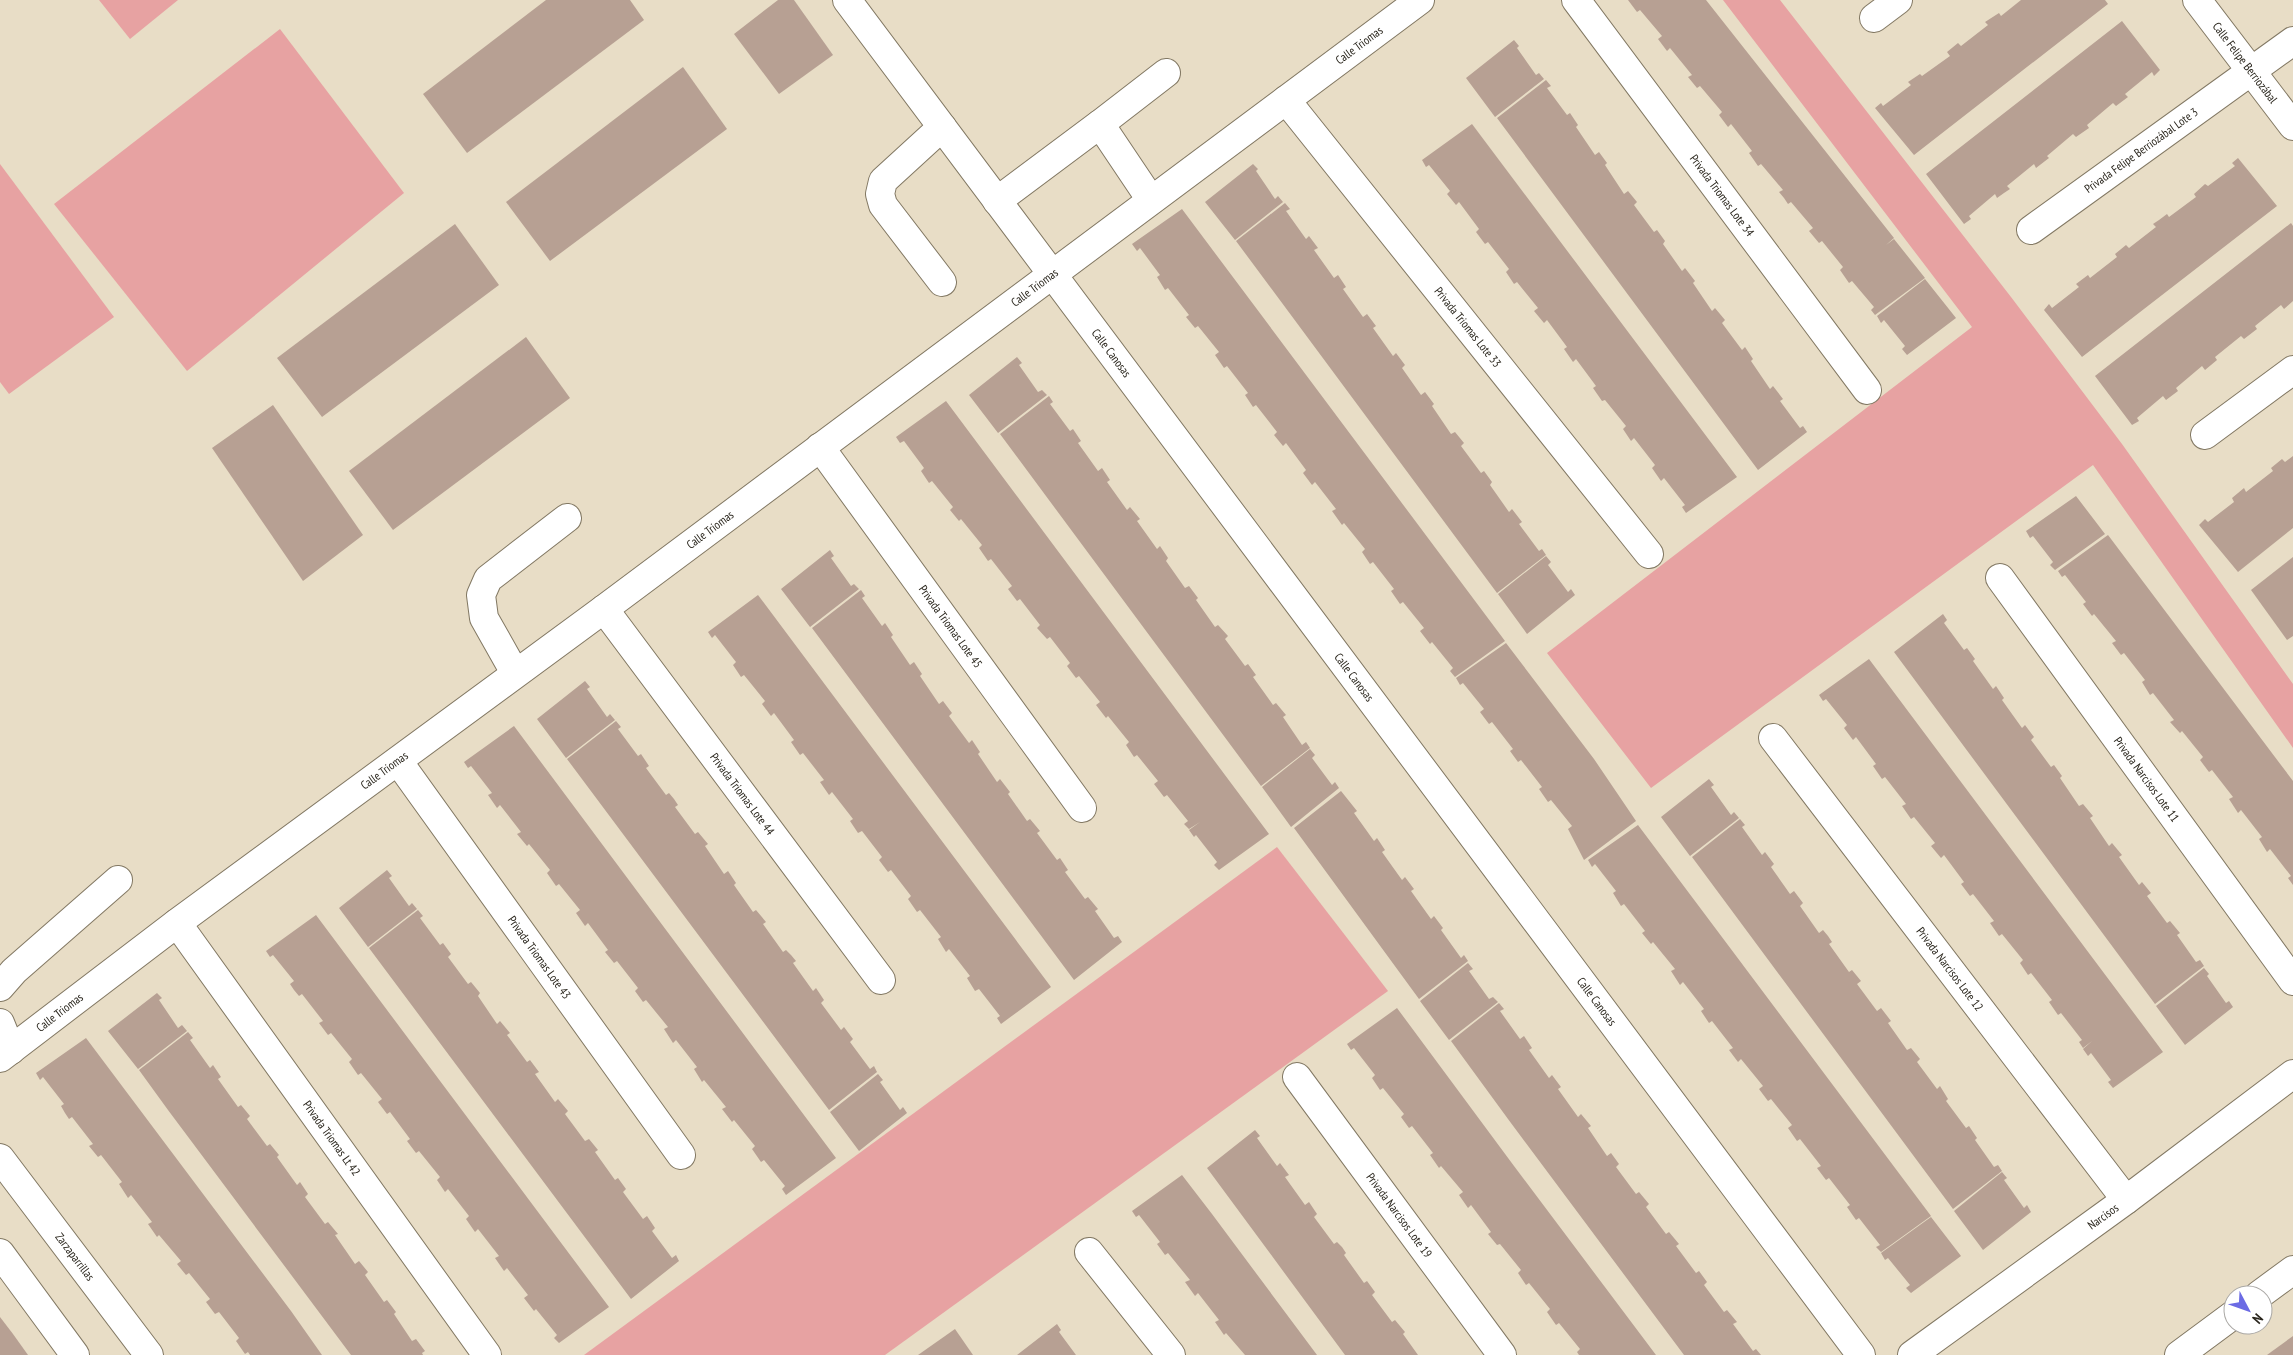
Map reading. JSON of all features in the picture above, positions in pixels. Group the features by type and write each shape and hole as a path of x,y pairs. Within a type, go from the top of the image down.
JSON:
{"street":[{"name":"Calle Canosas","path":"847,0 1861,1355"},
{"name":"Calle Triomas","path":"5,1054 177,923 604,609 1420,0"},
{"name":"Privada Triomas Lote 34","path":"1576,0 1867,390"},
{"path":"1874,18 1898,0"},
{"name":"Calle Felipe Berriozábal","path":"2197,0 2293,126"},
{"name":"Privada Felipe Berriozábal Lote 3","path":"2031,230 2293,41"},
{"path":"998,201 1166,73"},
{"name":"Privada Triomas Lote 33","path":"1286,100 1649,554"},
{"path":"1100,124 1151,200"},
{"path":"942,127 883,181 880,194 883,205 942,282"},
{"path":"2205,435 2293,370"},
{"name":"Privada Triomas Lote 45","path":"820,447 1082,808"},
{"path":"516,673 484,618 481,595 488,579 567,518"},
{"name":"Privada Narcisos Lote 11","path":"2000,578 2293,982"},
{"name":"Privada Triomas Lote 44","path":"604,609 881,980"},
{"name":"Privada Narcisos Lote 12","path":"1773,738 2126,1200"},
{"name":"Privada Triomas Lote 43","path":"398,761 682,1155"},
{"path":"0,987 14,971 118,880"},
{"name":"Privada Triomas Lt 42","path":"177,923 487,1355"},
{"path":"0,1023 5,1054"},
{"name":"Narcisos","path":"1912,1355 2126,1200 2293,1074"},
{"name":"Privada Narcisos Lote 19","path":"1296,1077 1502,1355"},
{"name":"Zarzaparrillas","path":"0,1158 149,1355"},
{"path":"1089,1252 1171,1355"},
{"path":"0,1253 75,1355"},
{"path":"2273,1285 2293,1270"},
{"path":"2179,1355 2223,1322"}],"shaded area":[{"path":"99,0 178,0 130,39"},
{"path":"1723,0 1780,0 2011,297 2122,444 2293,684 2293,748 2093,465 1651,788 1547,653 1972,327"},
{"path":"280,29 404,193 187,371 54,204"},
{"path":"0,164 114,317 9,394 0,382"},
{"path":"1277,847 1388,991 885,1355 584,1355"}],"building":[{"path":"546,0 630,0 644,20 467,153 423,94"},
{"path":"778,0 794,0 833,55 779,94 734,34"},
{"path":"1628,0 1706,0 1894,238 1886,245 1894,239 1925,278 1875,315 1871,310 1874,307 1852,281 1849,283 1840,270 1843,267 1822,241 1819,243 1809,231 1813,228 1791,202 1788,204 1779,192 1783,190 1761,164 1758,166 1749,153 1752,151 1731,124 1728,127 1719,115 1722,112 1700,86 1697,88 1688,77 1692,75 1670,48 1667,51 1658,39 1662,36 1640,10 1637,12"},
{"path":"2021,0 2105,0 2108,4 1914,155 1875,108 1881,103 1883,106 1911,85 1908,82 1920,74 1922,76 1950,56 1947,52 1958,43 1961,46 1988,25 1985,22 1999,13 2001,16"},
{"path":"2122,21 2160,70 2154,76 2152,72 2125,94 2128,97 2116,106 2113,103 2087,125 2089,128 2076,137 2073,134 2036,168 2034,164 2007,186 2010,189 1997,198 1995,194 1969,216 1971,219 1964,224 1926,174"},
{"path":"1514,40 1519,46 1517,48 1536,75 1539,73 1544,79 1495,117 1466,78"},
{"path":"683,67 727,129 550,261 506,202"},
{"path":"1546,80 1551,86 1547,88 1567,115 1570,113 1578,125 1576,127 1595,155 1599,152 1624,194 1628,191 1637,202 1634,205 1654,232 1657,230 1665,241 1663,244 1682,271 1685,268 1695,281 1693,283 1712,311 1715,308 1725,320 1722,323 1742,350 1745,347 1753,359 1751,361 1770,389 1773,386 1783,399 1780,401 1800,428 1803,426 1807,432 1758,470 1497,118"},
{"path":"1472,124 1737,477 1686,513 1682,507 1685,505 1664,478 1661,481 1652,468 1655,465 1634,438 1631,441 1623,429 1626,426 1605,400 1602,401 1593,388 1596,386 1576,359 1573,362 1564,349 1567,347 1547,320 1544,323 1534,311 1538,308 1517,282 1514,284 1506,272 1509,269 1488,242 1485,244 1476,232 1479,229 1459,202 1456,205 1447,194 1450,191 1429,165 1426,167 1422,160"},
{"path":"2238,158 2277,206 2082,357 2044,310 2049,304 2052,308 2079,287 2076,284 2088,275 2090,278 2117,257 2115,254 2126,245 2129,248 2156,227 2153,224 2167,214 2169,217 2196,197 2194,194 2205,184 2208,186 2235,166 2232,163"},
{"path":"1253,164 1258,169 1256,171 1275,199 1278,196 1283,202 1235,240 1205,202"},
{"path":"1285,203 1290,209 1286,211 1306,239 1309,236 1318,248 1314,250 1334,278 1338,275 1346,287 1343,289 1363,317 1367,314 1376,326 1373,328 1393,356 1396,353 1405,365 1402,368 1421,395 1425,392 1451,434 1455,432 1464,443 1461,446 1481,473 1484,471 1492,482 1490,485 1509,512 1512,509 1522,522 1519,524 1539,551 1542,549 1546,555 1497,593 1236,241"},
{"path":"1182,209 1505,641 1455,677 1450,671 1453,668 1432,642 1430,644 1420,631 1424,628 1403,602 1400,604 1391,591 1394,589 1373,562 1370,564 1362,552 1365,549 1344,523 1342,525 1332,511 1336,509 1315,482 1312,485 1303,473 1306,470 1286,443 1283,446 1274,435 1277,432 1256,405 1253,407 1245,395 1248,393 1227,366 1224,368 1215,355 1219,352 1198,326 1195,328 1186,317 1189,315 1168,288 1165,290 1157,277 1160,275 1140,248 1137,251 1132,244"},
{"path":"2291,223 2293,226 2293,301 2284,309 2281,305 2255,326 2257,329 2244,339 2241,336 2215,357 2217,360 2205,370 2202,366 2176,388 2178,391 2166,400 2163,396 2137,418 2139,421 2132,425 2095,376"},
{"path":"455,224 499,285 322,417 277,358"},
{"path":"1925,279 1956,318 1907,355 1902,349 1905,346 1884,320 1881,323 1877,316"},
{"path":"526,337 570,398 393,530 349,471"},
{"path":"1017,357 1022,363 1019,365 1038,392 1042,390 1047,395 998,433 969,395"},
{"path":"1049,396 1053,402 1050,404 1070,431 1073,429 1081,441 1078,443 1098,471 1102,468 1110,480 1107,482 1127,510 1130,507 1140,519 1137,521 1157,549 1160,546 1168,558 1166,561 1185,588 1189,586 1198,598 1196,600 1215,627 1218,625 1228,636 1225,639 1245,666 1248,664 1256,675 1253,677 1273,705 1276,703 1286,715 1283,717 1302,745 1306,742 1310,748 1261,786 1000,434"},
{"path":"946,401 1269,834 1219,870 1214,865 1217,862 1196,835 1194,837 1189,830 1200,822 1189,829 1184,824 1188,821 1167,795 1164,797 1154,784 1158,781 1137,755 1134,757 1126,745 1129,742 1108,716 1106,718 1096,705 1100,702 1079,676 1076,678 1067,666 1070,663 1050,637 1047,639 1037,628 1040,625 1020,599 1017,601 1008,589 1012,586 991,559 988,561 979,548 982,545 961,519 959,521 950,510 953,507 932,481 929,483 921,471 924,468 904,441 900,443 896,437"},
{"path":"273,405 363,535 303,581 212,448"},
{"path":"2293,456 2293,528 2238,572 2199,525 2205,519 2208,522 2234,502 2232,498 2244,488 2246,492 2273,471 2271,468 2282,459 2285,462"},
{"path":"2076,496 2105,534 2055,570 2050,565 2053,562 2033,536 2030,538 2026,531"},
{"path":"2108,535 2293,781 2293,885 2288,878 2291,876 2270,849 2267,852 2259,839 2262,837 2241,810 2238,813 2229,799 2233,797 2212,770 2209,772 2200,760 2203,757 2182,731 2180,733 2170,722 2174,720 2153,693 2150,695 2142,682 2145,680 2124,653 2121,655 2112,643 2116,641 2094,614 2092,616 2083,604 2086,602 2065,575 2062,577 2058,571"},
{"path":"830,550 834,556 831,558 851,586 854,584 859,589 810,627 781,589"},
{"path":"1546,556 1551,562 1548,565 1568,592 1571,589 1575,595 1527,634 1498,594"},
{"path":"2293,557 2293,636 2287,640 2251,590"},
{"path":"861,590 865,596 862,598 882,626 885,623 893,635 891,637 910,665 914,662 922,674 920,676 939,704 943,701 952,713 949,716 969,743 972,740 980,752 978,754 997,782 1000,779 1027,821 1030,819 1040,831 1037,833 1057,860 1060,858 1068,870 1065,872 1085,899 1088,897 1098,909 1095,911 1114,938 1118,936 1122,942 1074,980 812,628"},
{"path":"758,595 1051,987 1001,1024 997,1018 1000,1016 979,989 975,991 967,978 970,976 949,949 946,952 938,939 941,937 920,910 917,912 908,899 911,896 891,870 888,872 879,860 882,857 862,831 858,833 850,821 853,819 832,792 829,795 820,782 824,780 803,753 800,755 791,742 794,740 774,713 771,716 762,704 765,701 744,675 741,677 733,665 736,662 715,635 712,638 708,632"},
{"path":"1943,614 1947,620 1944,623 1964,650 1967,648 1975,659 1973,661 1993,689 1996,686 2004,698 2002,700 2022,728 2025,725 2034,737 2031,740 2051,767 2054,765 2062,776 2060,778 2079,806 2083,804 2093,816 2090,818 2109,846 2112,843 2122,855 2119,857 2139,885 2142,882 2151,893 2147,896 2167,923 2170,921 2180,933 2177,935 2196,962 2200,960 2204,966 2155,1004 1894,652"},
{"path":"1506,643 1594,759 1636,821 1584,860 1568,829 1572,826 1551,800 1548,802 1539,789 1542,787 1521,760 1518,762 1510,751 1513,749 1492,722 1489,724 1480,712 1484,709 1463,683 1460,685 1456,678"},
{"path":"1869,659 2163,1052 2113,1088 2108,1082 2111,1080 2091,1053 2088,1056 2083,1049 2092,1041 2083,1048 2079,1042 2082,1040 2061,1013 2058,1015 2049,1002 2052,1000 2031,973 2028,975 2020,963 2023,960 2002,934 1999,936 1990,923 1994,921 1973,894 1970,896 1961,884 1964,882 1944,855 1941,858 1931,846 1935,843 1914,817 1911,819 1902,806 1906,804 1885,777 1882,779 1873,766 1876,764 1856,737 1853,740 1844,728 1847,725 1826,699 1823,701 1819,695"},
{"path":"585,681 590,687 587,689 607,717 610,714 615,720 566,758 537,719"},
{"path":"616,721 621,727 618,729 638,756 641,754 649,766 646,768 666,795 669,793 674,799 678,805 675,807 695,834 698,832 708,844 705,846 724,874 728,871 736,883 734,885 753,912 756,910 766,922 763,924 783,952 786,950 796,961 793,963 813,991 816,988 824,1000 821,1003 841,1030 844,1027 853,1039 850,1042 870,1069 874,1066 877,1072 829,1110 567,759"},
{"path":"514,726 836,1158 786,1195 782,1189 785,1186 764,1160 761,1162 752,1149 755,1146 734,1120 732,1122 722,1109 726,1107 704,1080 702,1082 694,1069 697,1067 676,1040 673,1043 664,1029 668,1027 646,1000 643,1002 635,991 638,988 617,961 614,963 605,952 608,950 588,923 585,926 576,913 580,910 559,884 556,886 547,873 550,870 529,844 527,846 517,834 521,832 500,805 497,808 488,795 492,793 471,766 468,768 464,762"},
{"path":"1310,749 1315,755 1312,758 1332,785 1335,782 1339,788 1291,827 1262,787"},
{"path":"1709,779 1714,785 1711,787 1731,815 1734,812 1739,818 1690,856 1661,817"},
{"path":"1341,791 1357,811 1354,813 1374,841 1377,838 1385,850 1382,852 1402,880 1405,877 1414,889 1411,891 1431,919 1434,916 1443,928 1441,930 1461,958 1464,955 1468,961 1419,999 1294,828"},
{"path":"1740,819 1745,825 1742,827 1762,855 1765,852 1774,864 1771,867 1790,894 1794,891 1803,903 1800,906 1819,933 1823,930 1832,942 1829,944 1849,972 1852,970 1861,981 1857,984 1877,1011 1881,1008 1891,1021 1888,1023 1907,1050 1911,1048 1920,1059 1917,1062 1937,1089 1940,1086 1948,1099 1946,1101 1966,1128 1969,1126 1977,1138 1975,1140 1994,1167 1998,1165 2002,1171 1953,1209 1692,857"},
{"path":"1638,825 1931,1216 1881,1252 1876,1247 1880,1245 1859,1218 1856,1220 1847,1207 1850,1205 1829,1178 1826,1180 1817,1168 1821,1166 1800,1139 1797,1141 1788,1128 1792,1125 1771,1099 1768,1101 1759,1089 1763,1086 1741,1059 1738,1062 1729,1050 1733,1048 1712,1021 1709,1023 1701,1011 1704,1009 1683,982 1680,985 1671,971 1675,969 1653,942 1651,944 1642,933 1645,931 1624,904 1621,906 1613,893 1616,891 1595,864 1592,867 1588,860"},
{"path":"387,870 392,876 389,878 409,906 412,903 417,909 368,947 339,908"},
{"path":"418,910 423,916 420,918 440,945 443,943 451,954 448,957 468,984 471,982 480,993 478,996 497,1024 500,1021 510,1033 507,1035 527,1062 530,1060 539,1072 535,1074 555,1102 558,1099 568,1111 565,1114 585,1141 589,1139 598,1150 595,1152 615,1180 618,1178 626,1189 623,1192 643,1219 647,1216 655,1228 652,1231 672,1258 676,1255 679,1261 631,1299 369,948"},
{"path":"316,915 609,1307 559,1343 554,1338 557,1335 536,1309 534,1311 524,1298 528,1295 507,1268 504,1271 495,1258 499,1256 478,1229 475,1232 466,1219 469,1216 448,1189 445,1192 437,1180 440,1177 419,1151 416,1153 407,1141 410,1139 390,1112 387,1114 378,1102 382,1099 361,1073 358,1075 349,1062 352,1059 331,1033 328,1035 319,1023 323,1021 302,994 299,996 294,990 290,984 294,981 273,955 270,957 266,951"},
{"path":"1468,963 1473,969 1469,971 1489,999 1493,997 1498,1002 1449,1040 1420,1001"},
{"path":"2204,968 2209,974 2207,976 2226,1003 2229,1001 2233,1007 2185,1045 2156,1006"},
{"path":"157,993 162,998 159,1000 178,1028 182,1025 187,1031 138,1069 108,1031"},
{"path":"1499,1003 1504,1009 1500,1011 1520,1039 1524,1036 1532,1048 1529,1050 1549,1078 1552,1075 1561,1087 1558,1089 1578,1117 1581,1114 1591,1126 1588,1128 1607,1156 1611,1153 1619,1164 1616,1167 1636,1194 1639,1192 1649,1204 1646,1207 1666,1234 1669,1232 1679,1244 1676,1246 1696,1273 1699,1271 1707,1282 1704,1285 1724,1312 1727,1310 1737,1322 1733,1324 1753,1351 1756,1349 1761,1355 1684,1355 1508,1119 1451,1041"},
{"path":"1397,1008 1656,1355 1579,1355 1577,1352 1580,1349 1559,1323 1556,1325 1547,1312 1550,1309 1529,1283 1526,1285 1518,1273 1521,1270 1500,1244 1497,1245 1488,1234 1491,1232 1471,1205 1468,1208 1459,1195 1463,1192 1441,1166 1439,1168 1430,1155 1433,1153 1412,1126 1409,1128 1401,1117 1404,1114 1383,1088 1380,1090 1372,1078 1375,1075 1354,1048 1351,1050 1347,1044"},
{"path":"188,1032 193,1038 190,1040 210,1068 213,1065 221,1077 218,1079 238,1107 241,1105 250,1116 247,1119 267,1146 270,1144 279,1155 277,1157 297,1185 300,1182 308,1194 305,1197 325,1224 328,1222 338,1234 335,1235 355,1264 359,1261 368,1272 365,1275 384,1302 387,1300 396,1312 394,1314 412,1341 416,1339 425,1351 422,1353 423,1355 351,1355 168,1110 139,1070"},
{"path":"86,1038 322,1355 250,1355 248,1352 245,1354 236,1341 239,1338 219,1312 215,1314 206,1302 210,1299 189,1273 186,1275 177,1264 181,1261 159,1235 157,1237 148,1224 152,1222 131,1195 128,1198 119,1184 122,1182 101,1155 98,1157 89,1146 93,1144 72,1117 69,1119 61,1106 64,1104 43,1077 40,1080 36,1073"},
{"path":"878,1074 883,1080 880,1082 900,1110 903,1107 907,1113 859,1151 830,1112"},
{"path":"1255,1130 1260,1136 1257,1138 1277,1166 1280,1163 1289,1175 1285,1177 1305,1205 1309,1202 1317,1214 1314,1217 1334,1244 1337,1242 1342,1247 1346,1253 1344,1255 1364,1283 1367,1281 1375,1292 1372,1295 1392,1322 1395,1320 1405,1332 1403,1334 1418,1355 1345,1355 1207,1168"},
{"path":"2002,1172 2007,1178 2004,1180 2024,1208 2027,1205 2031,1212 1983,1250 1954,1211"},
{"path":"1182,1175 1317,1355 1245,1355 1226,1333 1224,1335 1215,1322 1219,1320 1198,1293 1195,1296 1185,1282 1190,1280 1168,1253 1165,1255 1157,1244 1160,1242 1139,1215 1136,1217 1132,1211"},
{"path":"1931,1217 1961,1256 1911,1293 1906,1288 1910,1285 1888,1258 1885,1260 1881,1253"},
{"path":"0,1317 13,1334 28,1355 0,1355"},
{"path":"1057,1324 1061,1330 1059,1332 1076,1355 1017,1355"},
{"path":"955,1329 973,1355 918,1355"},
{"path":"2293,1336 2293,1355 2267,1355 2271,1352"}]}
